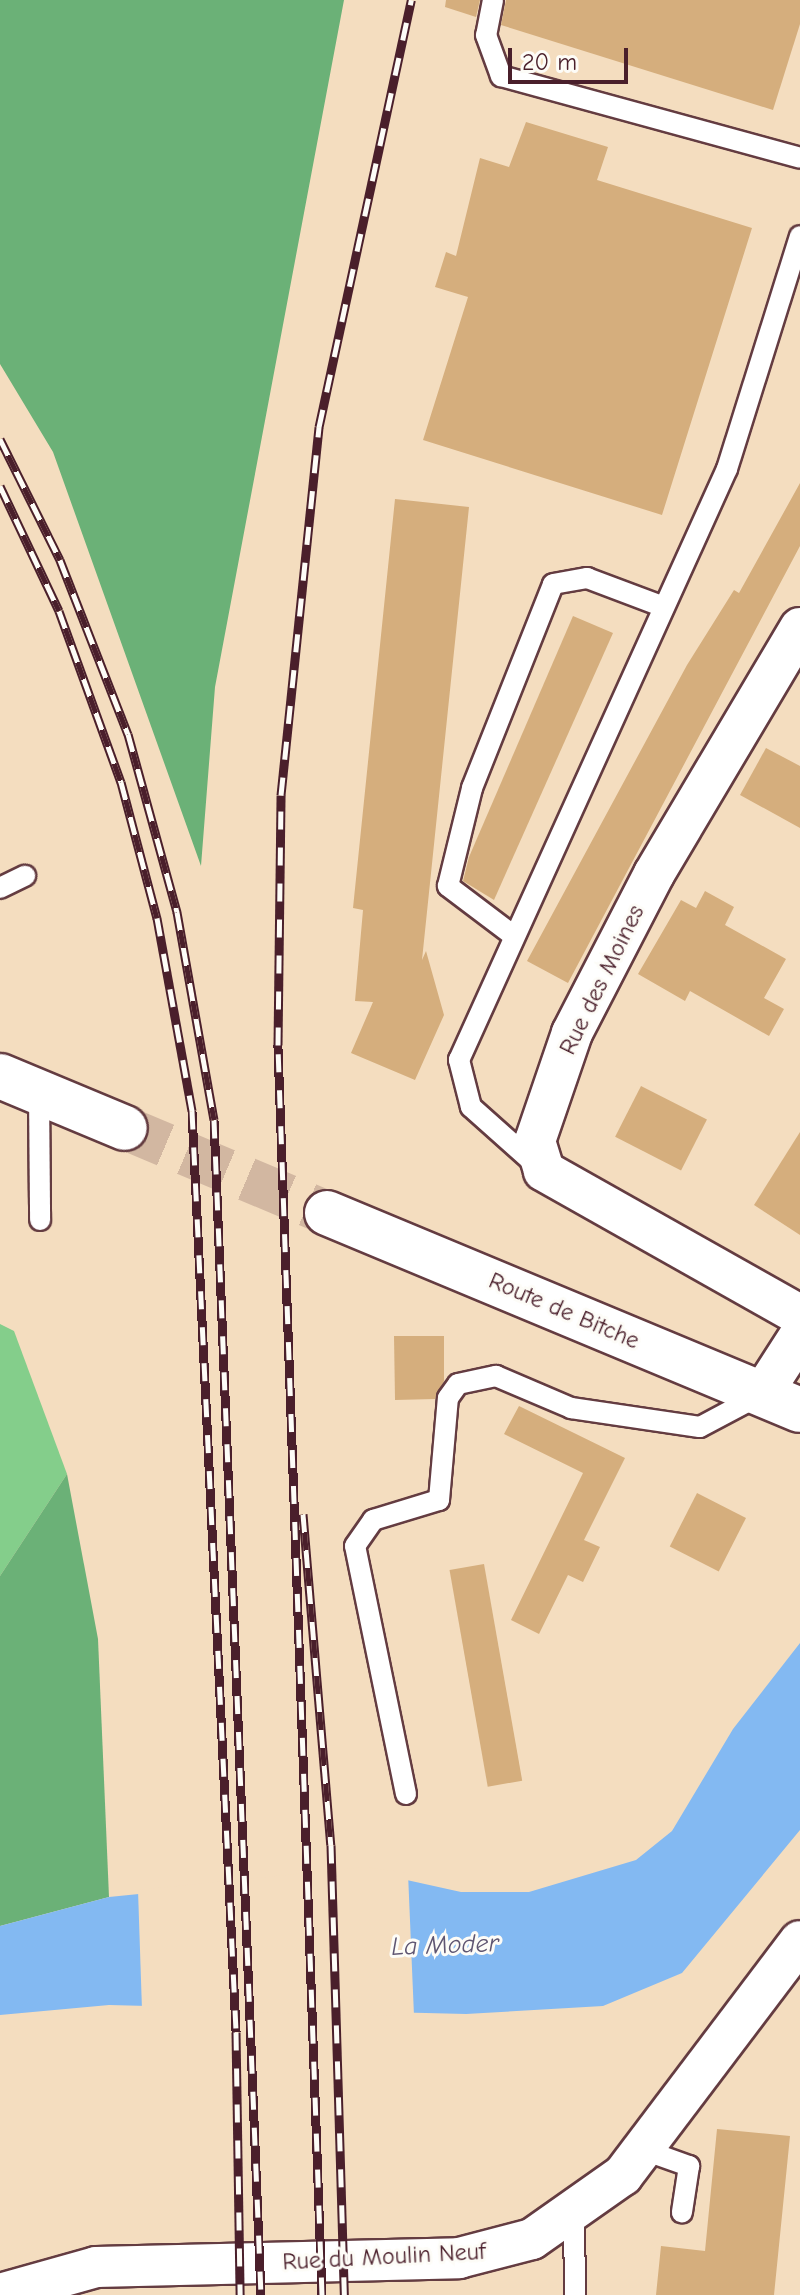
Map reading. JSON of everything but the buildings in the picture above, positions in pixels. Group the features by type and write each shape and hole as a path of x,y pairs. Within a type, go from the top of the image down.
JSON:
{"main road":[{"path":"0,1076 125,1128"},
{"name":"Route de Bitche","path":"327,1213 781,1402"}],"street":[{"name":"Rue des Moines","path":"544,1171 535,1141 572,1033 654,874 800,628"},
{"path":"544,1171 800,1315"},
{"path":"781,1402 800,1335"},
{"name":"Rue du Moulin Neuf","path":"0,2294 96,2267 459,2258 532,2239 574,2215 644,2150 796,1952"}],"lane":[{"path":"493,0 486,35 501,76 800,158"},
{"path":"544,1171 479,1117 460,1081 465,1042 727,469 800,236"},
{"path":"514,936 448,886 472,788 553,584 587,578 664,607"},
{"path":"0,888 25,876"},
{"path":"39,1093 40,1220"},
{"path":"406,1794 355,1546 373,1520 439,1500 448,1398 458,1384 496,1376 571,1408 700,1427 781,1402"},
{"path":"644,2150 689,2166 682,2212"},
{"path":"574,2215 575,2295"}],"green space":[{"path":"0,0 344,0 215,687 201,866 53,452 0,364"},
{"path":"0,1324 14,1331 67,1474 0,1576"},
{"path":"67,1474 98,1639 109,1897 0,1926 0,1576"}],"water":[{"name":"La Moder","path":"800,1643 800,1830 682,1973 603,2006 466,2014 109,2005 0,2015 0,1926 109,1897 366,1871 461,1892 529,1892 636,1860 672,1831 733,1729"}],"pier":[{"path":"365,1867 408,1873 414,2016 142,2010 138,1890"}],"tunnel":[{"path":"125,1128 327,1213"}],"railway":[{"path":"322,2295 278,1045 281,795 319,427 411,0"},
{"path":"0,439 60,560 128,734 177,912 214,1120 261,2295"},
{"path":"0,486 59,611 121,782 157,918 192,1111 236,2032 240,2295"},
{"path":"303,1514 331,1845 344,2295"}]}
